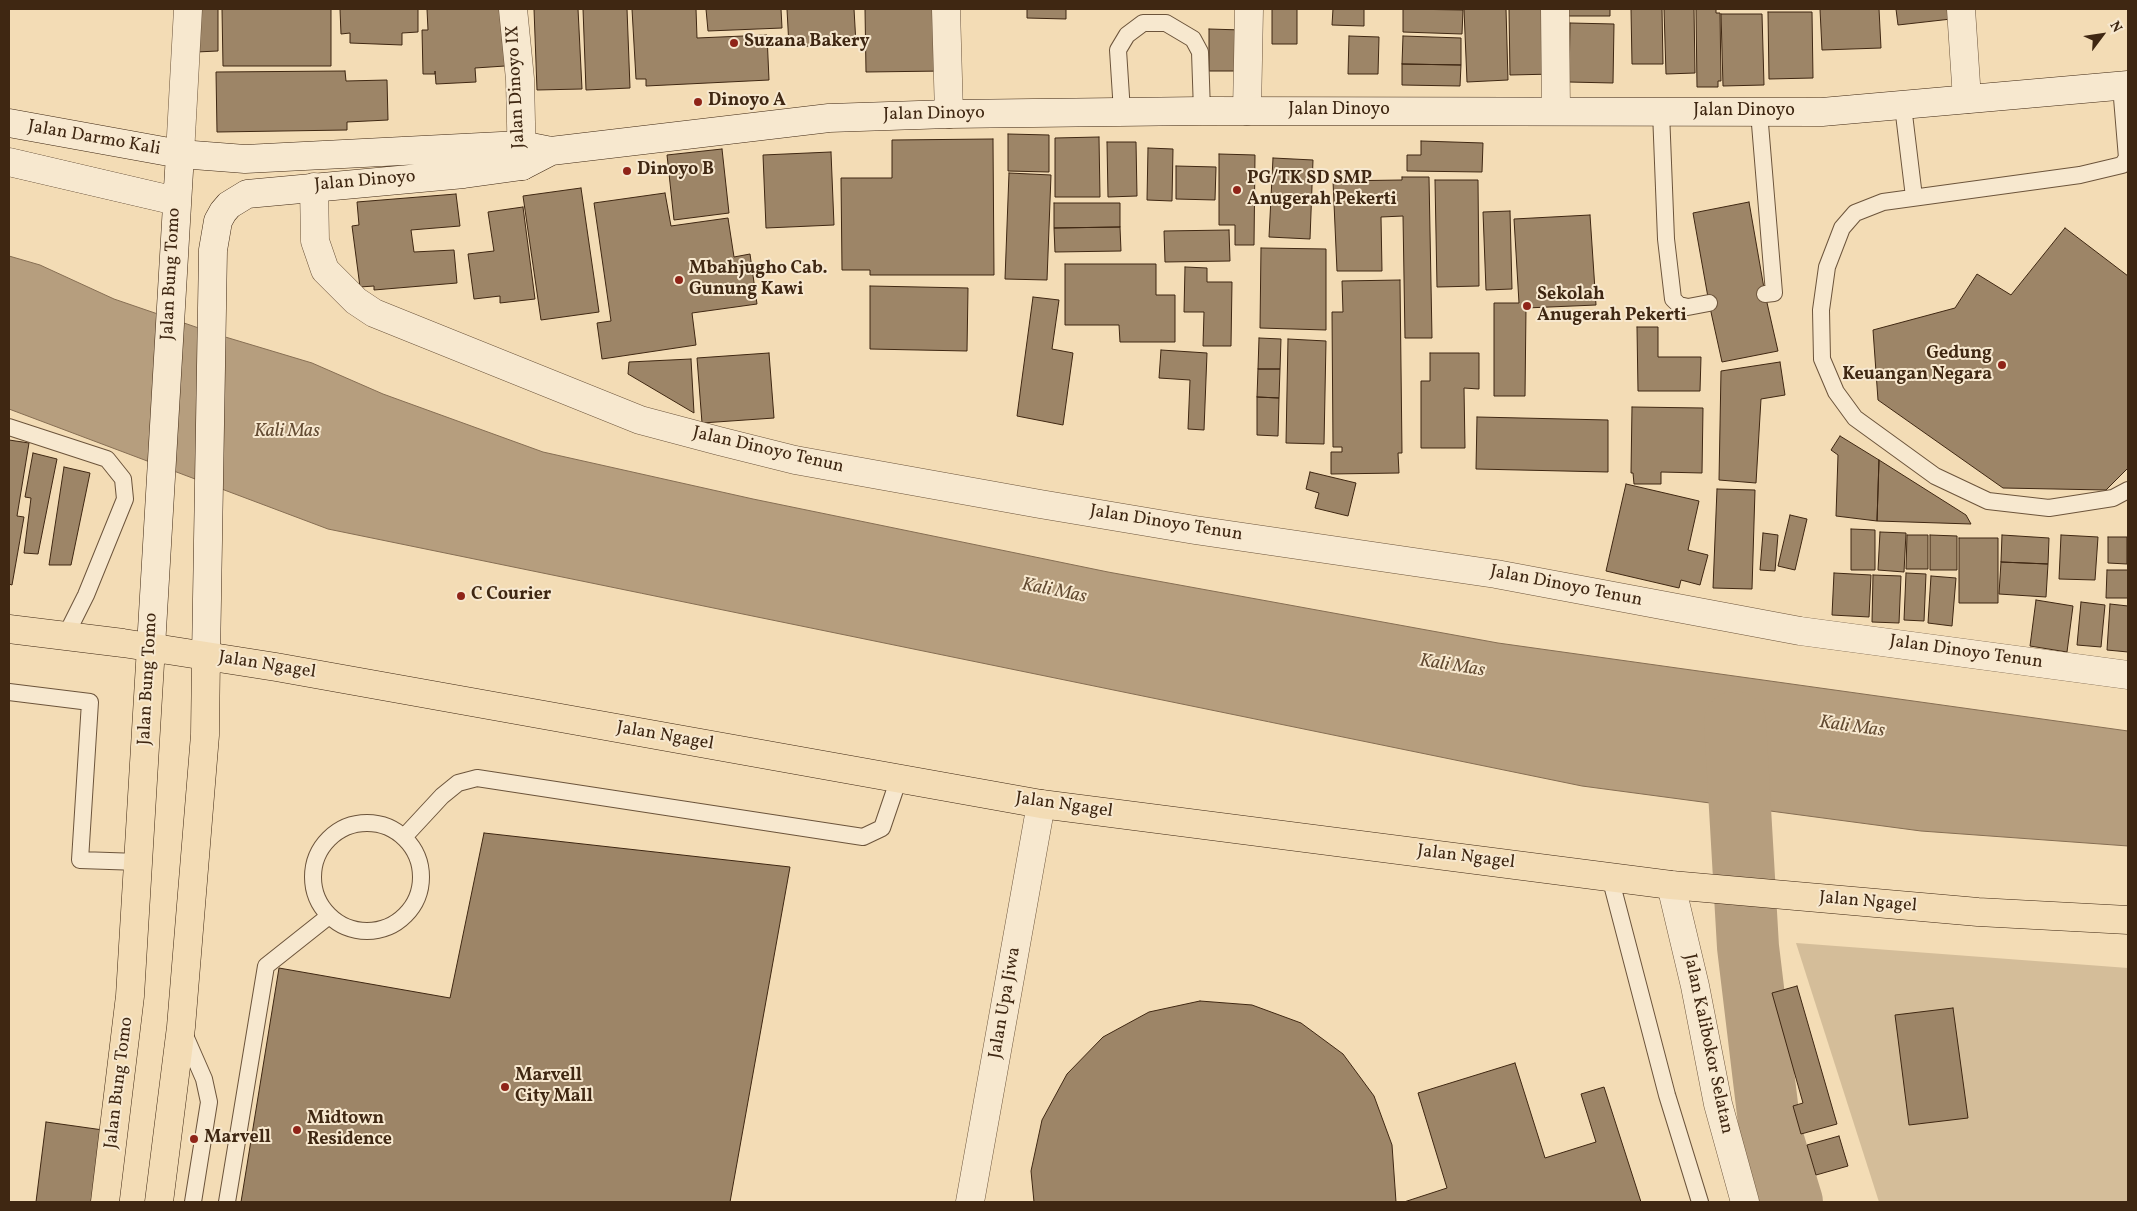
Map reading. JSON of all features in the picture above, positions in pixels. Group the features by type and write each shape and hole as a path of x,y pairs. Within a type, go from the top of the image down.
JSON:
{"highway":[{"name":"Jalan Ngagel","path":"9,629 150,647 1041,804 1671,885 1978,912 2128,920"},
{"name":"Jalan Bung Tomo","path":"105,1202 130,996 150,647"},
{"path":"159,1202 181,1027 205,735 206,657"}],"main road":[{"name":"Jalan Bung Tomo","path":"150,647 188,9"},
{"name":"Jalan Dinoyo IX","path":"512,9 520,80 521,156"},
{"path":"946,9 949,114"},
{"path":"1247,111 1249,9"},
{"path":"1555,9 1556,110"},
{"path":"1961,9 1967,99"},
{"name":"Jalan Dinoyo","path":"206,657 213,250 218,221 228,205 239,198 258,192 464,174 521,156 551,151 829,118 949,114 1202,111 1556,110 1822,112 2125,86"},
{"name":"Jalan Darmo Kali","path":"9,123 180,154"},
{"name":"Jalan Dinoyo","path":"180,154 245,159 521,156"},
{"path":"9,162 176,201"},
{"name":"Jalan Dinoyo Tenun","path":"314,187 315,241 325,270 356,302 374,314 640,420 795,460 1040,504 1195,530 1496,574 1800,631 2128,675"},
{"name":"Jalan Upa Jiwa","path":"970,1202 1041,804"},
{"name":"Jalan Kalibokor Selatan","path":"1671,885 1695,986 1718,1104 1745,1202"}],"lane":[{"path":"1122,112 1118,50 1127,35 1143,23 1166,23 1193,39 1200,52 1202,111"},
{"path":"2125,86 2127,158 2122,165 2080,175 1883,202 1855,213 1842,228 1827,267 1821,310 1822,359 1836,392 1855,418 1889,445 1935,476 1988,501 2049,508 2113,498 2128,490"},
{"path":"1903,106 1914,197"},
{"path":"1661,112 1666,239 1673,299 1679,305 1688,307 1709,303"},
{"path":"1759,112 1774,293 1764,294"},
{"path":"9,427 107,459 123,479 126,500 86,595 65,636"},
{"path":"9,692 90,702 80,860 139,862"},
{"path":"404,838 447,791 458,783 477,778 863,837 873,834 882,828 899,778"},
{"path":"370,823 389,827 404,838 415,853 421,871 419,890 412,907 399,921 382,929 363,931 345,926 329,916 318,901 313,882 314,864 322,846 334,833 352,824 370,823"},
{"path":"1610,877 1667,1095 1700,1202"},
{"path":"228,1202 266,966 329,916"},
{"path":"181,1027 204,1078 209,1102 193,1202"}],"shaded area":[{"path":"1796,943 2128,968 2128,1202 1879,1202"}],"water":[{"name":"Kali Mas","path":"9,256 40,265 114,299 222,336 312,363 383,394 543,452 753,499 1108,572 1498,643 2128,731 2128,846 1921,831 1582,786 328,529 9,409"}],"building":[{"path":"196,9 218,9 218,51 196,52"},
{"path":"222,9 331,9 331,66 223,66"},
{"path":"340,9 418,9 418,32 402,33 402,45 350,43 350,33 341,34"},
{"path":"427,9 501,9 505,66 475,68 476,82 436,84 435,71 435,74 423,74 422,30 428,30"},
{"path":"534,9 578,9 582,89 537,90"},
{"path":"583,9 627,9 630,88 586,90"},
{"path":"632,9 696,9 697,38 767,35 769,80 646,86 646,79 636,79"},
{"path":"706,9 781,9 782,28 708,31"},
{"path":"787,9 854,9 856,44 789,47"},
{"path":"865,9 943,9 944,71 866,72"},
{"path":"1027,9 1066,9 1066,19 1027,18"},
{"path":"1272,9 1297,9 1297,44 1272,44"},
{"path":"1333,9 1364,9 1364,26 1332,25"},
{"path":"1403,9 1463,10 1462,34 1403,32"},
{"path":"1464,9 1506,9 1508,80 1467,82"},
{"path":"1509,9 1553,9 1555,74 1510,75"},
{"path":"1568,9 1610,9 1610,16 1568,16"},
{"path":"1631,9 1662,9 1663,64 1632,64"},
{"path":"1664,9 1694,9 1695,73 1666,74"},
{"path":"1696,9 1716,9 1716,13 1720,13 1721,81 1718,81 1718,87 1697,87"},
{"path":"1820,9 1879,9 1881,48 1822,50"},
{"path":"1896,9 1959,9 1960,18 1898,25"},
{"path":"1768,12 1812,12 1813,78 1769,79"},
{"path":"1721,14 1762,14 1764,85 1723,86"},
{"path":"1570,23 1614,24 1613,83 1569,82"},
{"path":"1209,29 1242,30 1242,71 1209,71"},
{"path":"1349,36 1379,37 1378,74 1348,74"},
{"path":"1403,36 1461,38 1461,65 1402,64"},
{"path":"1402,64 1461,65 1460,86 1402,85"},
{"path":"345,71 346,81 387,80 388,120 347,122 347,130 217,132 216,72"},
{"path":"1008,134 1049,135 1049,172 1008,171"},
{"path":"1099,137 1100,197 1055,197 1055,138"},
{"path":"993,139 994,275 870,275 870,270 842,270 841,178 892,178 892,140"},
{"path":"1421,141 1483,143 1482,172 1407,171 1407,155 1421,155"},
{"path":"1107,142 1136,142 1137,196 1108,197"},
{"path":"1148,148 1173,149 1172,201 1147,200"},
{"path":"722,149 729,213 674,220 667,155"},
{"path":"831,152 834,225 766,228 763,155"},
{"name":"PG/TK SD SMP Anugerah Pekerti","path":"1219,154 1255,155 1254,245 1235,245 1235,225 1219,225"},
{"path":"1273,158 1313,160 1310,239 1269,237"},
{"path":"1176,166 1216,167 1215,200 1176,199"},
{"path":"1009,173 1051,175 1047,280 1005,279"},
{"path":"1402,177 1429,177 1432,338 1405,338 1403,216 1381,217 1382,271 1337,271 1333,181 1402,180"},
{"path":"1435,180 1478,180 1479,286 1437,287"},
{"path":"581,188 599,312 541,320 523,196"},
{"name":"Mbahjugho Cab. Gunung Kawi","path":"665,193 671,226 728,218 734,257 750,254 757,304 692,313 696,345 602,359 597,323 611,321 594,203"},
{"path":"456,194 460,226 411,230 414,252 454,250 457,283 374,290 374,286 360,287 352,226 359,225 357,202"},
{"path":"1749,202 1765,294 1778,351 1722,362 1693,213"},
{"path":"1054,203 1120,203 1120,227 1054,228"},
{"path":"523,207 535,299 500,303 500,296 474,299 468,254 494,251 488,212"},
{"path":"1510,211 1512,289 1486,290 1483,212"},
{"name":"Sekolah Anugerah Pekerti","path":"1590,215 1596,305 1526,308 1525,396 1494,396 1494,303 1519,303 1514,219"},
{"path":"1120,227 1121,251 1055,252 1054,228"},
{"name":"Gedung Keuangan Negara","path":"2065,228 2128,276 2128,468 2106,490 2003,488 1878,400 1873,330 1955,308 1977,274 2011,295"},
{"path":"1229,230 1230,261 1165,262 1164,231"},
{"path":"1261,248 1326,249 1326,330 1260,328"},
{"path":"1065,264 1156,264 1156,295 1175,295 1175,342 1120,342 1119,325 1065,325"},
{"path":"1185,267 1207,268 1207,282 1232,282 1231,346 1203,346 1204,312 1184,312"},
{"path":"1400,280 1402,453 1398,453 1399,473 1331,474 1331,452 1342,452 1342,447 1333,447 1332,312 1343,312 1342,281"},
{"path":"870,286 968,288 967,351 870,349"},
{"path":"1033,297 1059,300 1052,349 1073,353 1063,425 1017,416"},
{"path":"1637,327 1658,327 1658,357 1701,357 1700,391 1638,391"},
{"path":"1259,338 1281,339 1280,369 1258,369"},
{"path":"1288,339 1326,341 1324,444 1286,443"},
{"path":"1161,350 1207,353 1204,430 1188,429 1190,380 1159,378"},
{"path":"769,353 774,418 702,423 697,358"},
{"path":"1430,353 1479,353 1479,389 1464,388 1465,448 1421,448 1421,381 1430,381"},
{"path":"691,359 694,413 628,374 629,362"},
{"path":"1780,362 1785,395 1761,399 1756,483 1719,480 1721,371"},
{"path":"1258,369 1280,369 1279,398 1257,397"},
{"path":"1257,397 1279,398 1278,436 1257,435"},
{"path":"1632,407 1703,408 1702,473 1661,472 1661,484 1634,484 1633,473 1631,473"},
{"path":"1477,417 1608,420 1608,472 1476,469"},
{"path":"1840,436 1879,460 1877,521 1836,516 1838,455 1831,450"},
{"path":"9,440 29,443 17,516 24,517 12,585 9,584"},
{"path":"33,453 57,459 38,554 24,553 31,498 25,497"},
{"path":"1879,460 1966,515 1971,524 1877,521"},
{"path":"64,467 90,473 71,565 49,565"},
{"path":"1310,472 1356,483 1348,516 1315,508 1319,493 1306,489"},
{"path":"1626,484 1699,501 1688,550 1708,555 1700,585 1681,580 1679,588 1606,571"},
{"path":"1717,489 1755,490 1752,589 1713,588"},
{"path":"1790,515 1807,519 1795,570 1778,566"},
{"path":"1851,529 1875,530 1875,570 1851,570"},
{"path":"1880,532 1906,533 1904,572 1878,570"},
{"path":"1763,533 1778,535 1775,571 1760,570"},
{"path":"1907,535 1928,535 1928,569 1906,569"},
{"path":"1930,535 1957,536 1957,570 1930,570"},
{"path":"2002,535 2049,538 2048,564 2001,562"},
{"path":"2061,535 2098,537 2095,580 2059,579"},
{"path":"2108,537 2127,537 2127,564 2108,563"},
{"path":"1959,538 1998,538 1998,603 1959,603"},
{"path":"2001,562 2048,564 2046,597 1999,594"},
{"path":"2107,570 2128,570 2128,598 2106,598"},
{"path":"1834,573 1871,575 1869,617 1832,615"},
{"path":"1906,573 1926,574 1924,621 1904,620"},
{"path":"1873,575 1901,576 1899,623 1872,622"},
{"path":"1931,576 1956,578 1952,626 1928,623"},
{"path":"2036,600 2073,606 2067,652 2030,646"},
{"path":"2081,602 2105,605 2101,647 2077,645"},
{"path":"2110,604 2128,606 2128,652 2107,650"},
{"name":"Marvell City Mall","path":"484,833 790,867 730,1202 241,1202 279,968 450,998"},
{"path":"1797,986 1837,1124 1801,1134 1793,1106 1803,1103 1772,993"},
{"path":"1200,1001 1252,1005 1301,1023 1343,1054 1374,1096 1392,1145 1396,1202 1034,1202 1031,1171 1042,1120 1067,1074 1103,1037 1149,1012"},
{"path":"1953,1008 1968,1118 1909,1125 1895,1015"},
{"path":"1515,1063 1545,1158 1596,1142 1581,1094 1604,1087 1641,1202 1404,1202 1447,1188 1418,1093"},
{"path":"46,1122 103,1130 94,1202 36,1202"},
{"path":"1839,1136 1848,1166 1816,1175 1807,1145"}],"waterway":[{"path":"1735,722 1748,947 1770,1130 1792,1202"}],"place":[{"name":"Suzana Bakery","path":"734,43"},
{"name":"Dinoyo A","path":"698,102"},
{"name":"Dinoyo B","path":"627,171"},
{"name":"PG/TK SD SMP Anugerah Pekerti","path":"1237,190"},
{"name":"Mbahjugho Cab. Gunung Kawi","path":"679,280"},
{"name":"Sekolah Anugerah Pekerti","path":"1527,306"},
{"name":"Gedung Keuangan Negara","path":"2002,365"},
{"name":"C Courier","path":"461,596"},
{"name":"Marvell City Mall","path":"505,1087"},
{"name":"Midtown Residence","path":"297,1130"},
{"name":"Marvell","path":"194,1139"}]}
